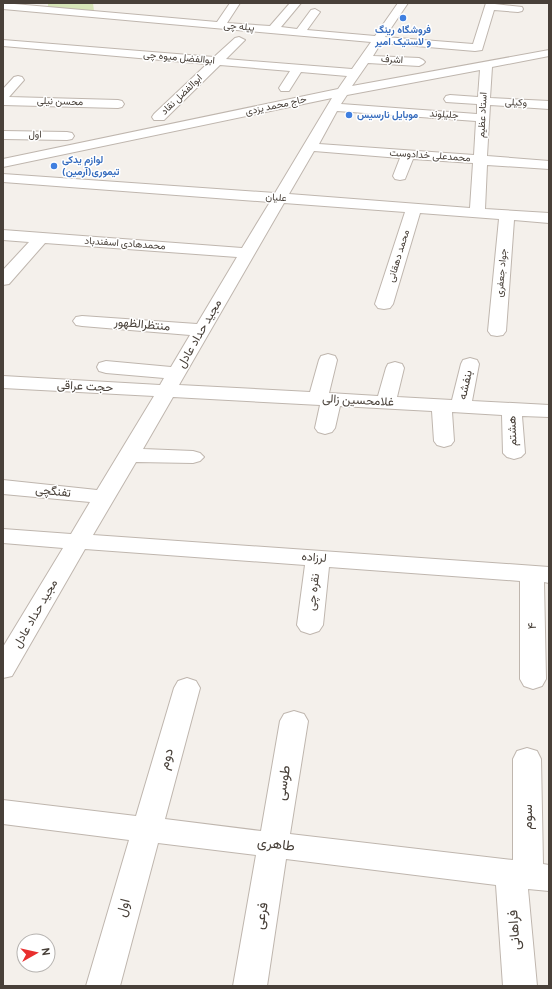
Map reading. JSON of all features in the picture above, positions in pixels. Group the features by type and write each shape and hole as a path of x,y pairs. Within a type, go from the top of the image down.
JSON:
{"street":[{"path":"220,25 235,3"},
{"path":"273,30 296,3"},
{"name":"مجید حداد عادل","path":"3,669 10,643 78,541 338,100 403,3"},
{"path":"490,5 518,9"},
{"name":"پیله چی","path":"3,6 478,48 490,5"},
{"path":"20,18 33,8"},
{"path":"300,32 315,12"},
{"path":"70,23 86,13"},
{"name":"ابوالفضل میوه چی","path":"4,37 26,45 355,73"},
{"path":"42,46 52,38"},
{"name":"ابوالفضل نقاد","path":"159,117 239,40"},
{"path":"96,51 105,42"},
{"path":"12,57 26,45"},
{"path":"154,56 164,47"},
{"path":"103,64 117,53"},
{"name":"حاج محمد یزدی","path":"3,163 338,100 486,65 549,53"},
{"name":"اشرف","path":"366,58 419,62"},
{"name":"استاد عظیم","path":"477,212 486,65"},
{"path":"285,88 298,68"},
{"path":"3,97 18,80"},
{"path":"450,99 483,101"},
{"name":"جلیلوند","path":"338,100 410,117 482,118"},
{"name":"محسن نیلی","path":"3,101 118,104"},
{"name":"وکیلی","path":"483,101 549,105"},
{"name":"اول","path":"3,135 67,137 86,103"},
{"name":"محمدعلی خدادوست","path":"310,147 549,165"},
{"path":"392,206 408,154"},
{"name":"علیان","path":"3,178 549,218"},
{"name":"محمد دهقانی","path":"384,304 414,208"},
{"name":"جواد جعفری","path":"497,331 508,215"},
{"name":"محمدهادی اسفندباد","path":"3,235 248,253"},
{"path":"3,280 41,238"},
{"name":"منتظرالظهور","path":"82,321 202,330"},
{"path":"325,428 324,400 328,360"},
{"name":"بنفشه","path":"444,441 451,406 470,364"},
{"path":"106,367 177,373"},
{"path":"386,403 395,368"},
{"name":"حجت عراقی","path":"3,382 167,391"},
{"name":"غلامحسین زالی","path":"167,391 549,411"},
{"name":"هشتم","path":"512,409 514,453"},
{"path":"129,455 193,457"},
{"name":"تفنگچی","path":"3,487 104,497"},
{"name":"لرزاده","path":"3,536 541,574"},
{"name":"نقره چی","path":"310,626 318,559"},
{"name":"۴","path":"533,679 541,641 541,574"},
{"name":"دوم","path":"146,829 187,688"},
{"name":"طوسی","path":"274,845 294,721"},
{"name":"سوم","path":"527,759 529,876"},
{"name":"طاهری","path":"3,812 529,876"},
{"name":"اول","path":"103,986 146,829"},
{"name":"فرعی","path":"250,986 274,845"},
{"name":"فراهانی","path":"520,986 529,876"}],"green space":[{"path":"48,3 93,3 94,11 48,7"}],"place":[{"name":"فروشگاه رینگ و لاستیک امیر","path":"403,18"},
{"name":"موبایل نارسیس","path":"349,115"},
{"name":"لوازم یدکی تیموری(آرمین)","path":"54,166"}]}
